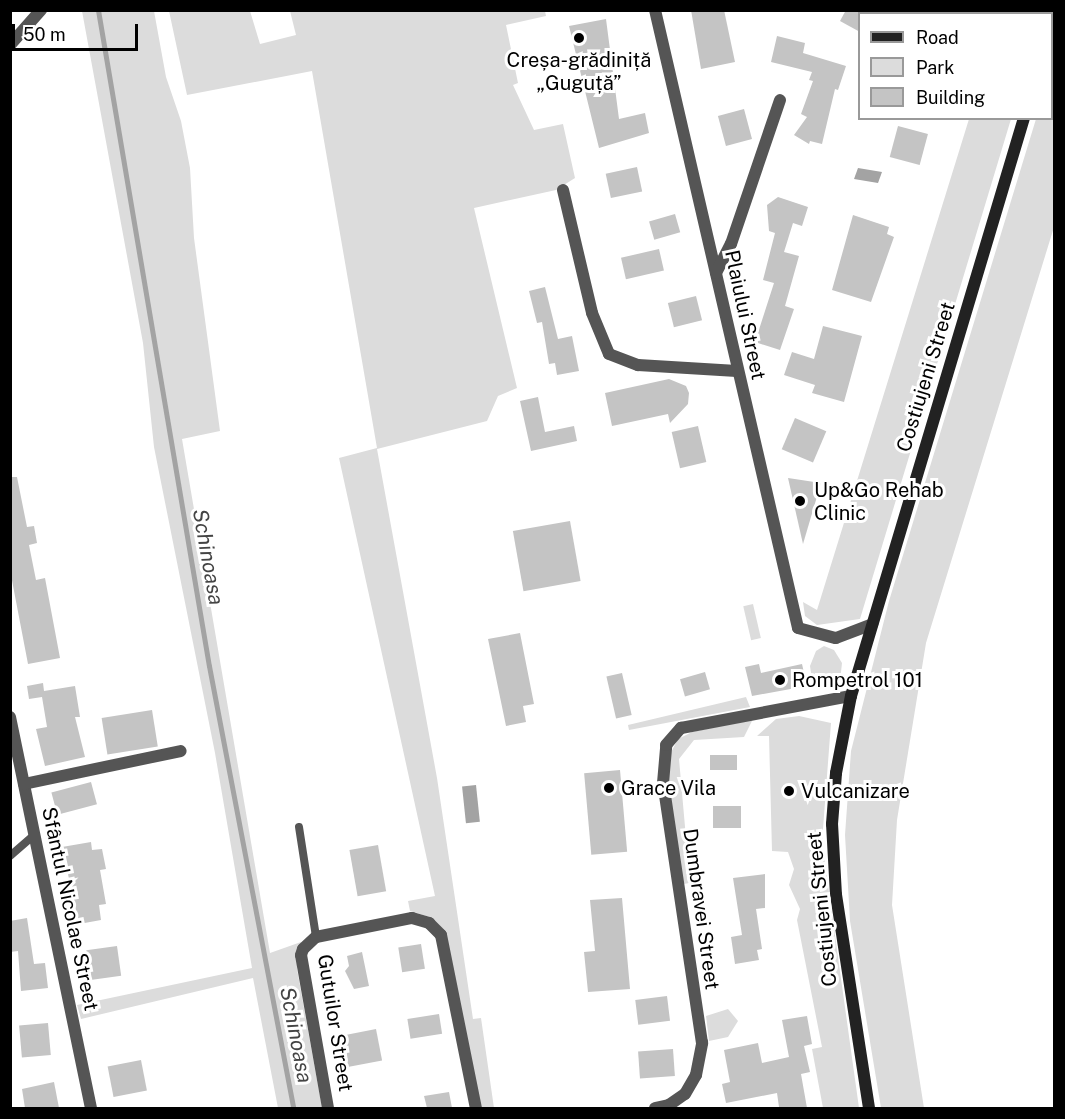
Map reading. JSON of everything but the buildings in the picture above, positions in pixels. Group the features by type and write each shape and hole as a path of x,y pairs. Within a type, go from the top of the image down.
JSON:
{"street":[{"path":"10,45 41,10"},
{"name":"Plaiului Street","path":"655,10 798,628 836,639 872,624"},
{"path":"716,273 731,244 780,100"},
{"name":"Costiujeni Street","path":"869,1108 833,860 837,773 850,696 1023,120"},
{"path":"563,190 592,313 609,354 638,365 737,371"},
{"name":"Dumbravei Street","path":"655,1108 669,1105 684,1094 696,1075 702,1043 663,783 666,745 681,728 850,696"},
{"name":"Sfântul Nicolae Street","path":"10,717 91,1108"},
{"path":"24,784 181,751"},
{"name":"Gutuilor Street","path":"328,1108 301,955 316,938 412,918 429,923 441,935 476,1108"}],"lane":[{"path":"298,827 316,938"},
{"path":"10,855 34,835"}],"green space":[{"path":"82,11 154,11 166,77 181,121 190,168 194,238 220,431 182,439 270,953 301,942 297,969 322,1108 278,1108 253,978 81,1019 77,1005 252,968 215,753 154,447 143,343"},
{"path":"169,11 250,11 260,44 296,35 290,11 545,11 546,16 506,25 518,83 513,85 534,130 563,124 575,178 556,190 474,208 517,388 498,396 487,421 377,449 437,778 473,1019 481,1018 494,1108 481,1108 445,931 430,917 410,911 408,901 435,896 339,458 377,448 312,71 187,95"},
{"path":"1054,59 1054,227 926,643 897,820 892,905 924,1108 881,1108 850,921 845,835 851,751 889,601 1036,120 1053,120"},
{"path":"969,120 1011,120 860,619 817,625 805,616 803,602 817,610"},
{"path":"753,604 761,638 751,640 743,606"},
{"path":"824,646 834,650 842,663 840,681 828,690 812,679 810,666 816,651"},
{"path":"746,697 750,707 629,730 628,725"},
{"path":"799,716 831,723 822,842 859,1108 823,1108 812,1049 822,1047 797,920 800,909 789,885 794,869 788,852 772,851 769,736 757,736 776,719"},
{"path":"753,719 744,737 694,740 679,759 690,883 683,884 666,778 667,760 678,739 692,732"},
{"path":"728,1009 738,1021 728,1037 709,1041 706,1016"}],"shaded area":[{"path":"858,168 882,172 878,183 854,179"},
{"path":"476,785 480,822 466,823 462,786"}],"waterway":[{"name":"Schinoasa","path":"98,10 209,666 293,1108"}],"place":[{"name":"Creșa-grădiniță „Guguță”","path":"579,38"},
{"name":"Up&Go Rehab Clinic","path":"800,501"},
{"name":"Rompetrol 101","path":"780,680"},
{"name":"Grace Vila","path":"609,788"},
{"name":"Vulcanizare","path":"789,791"}]}
